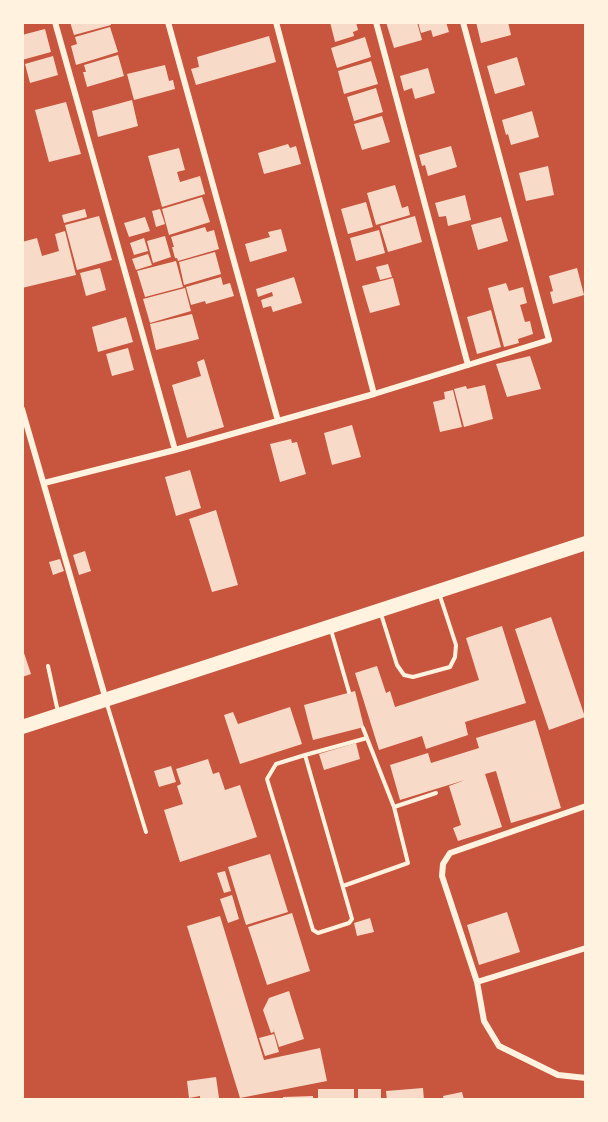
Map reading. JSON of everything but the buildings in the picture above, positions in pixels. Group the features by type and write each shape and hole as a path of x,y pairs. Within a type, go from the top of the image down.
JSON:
{"highway":[{"path":"22,727 585,543"}],"street":[{"path":"55,22 175,450"},
{"path":"168,22 278,421"},
{"path":"276,22 374,394"},
{"path":"376,22 468,365"},
{"path":"44,483 175,450 374,394 549,340 463,22"},
{"path":"22,409 106,700"},
{"path":"585,806 450,854 443,864 442,876 477,982 484,1021 499,1046 558,1075 585,1078"},
{"path":"477,982 585,948"}],"lane":[{"path":"380,610 397,665 404,675 413,677 450,667 455,657 456,645 439,591"},
{"path":"330,626 349,692"},
{"path":"48,666 59,716"},
{"path":"106,700 146,832"},
{"path":"343,886 405,866 408,863 394,807 363,728"},
{"path":"305,755 351,921 318,933 315,932 267,779 276,764 305,755 367,738"},
{"path":"394,807 436,793"}]}
